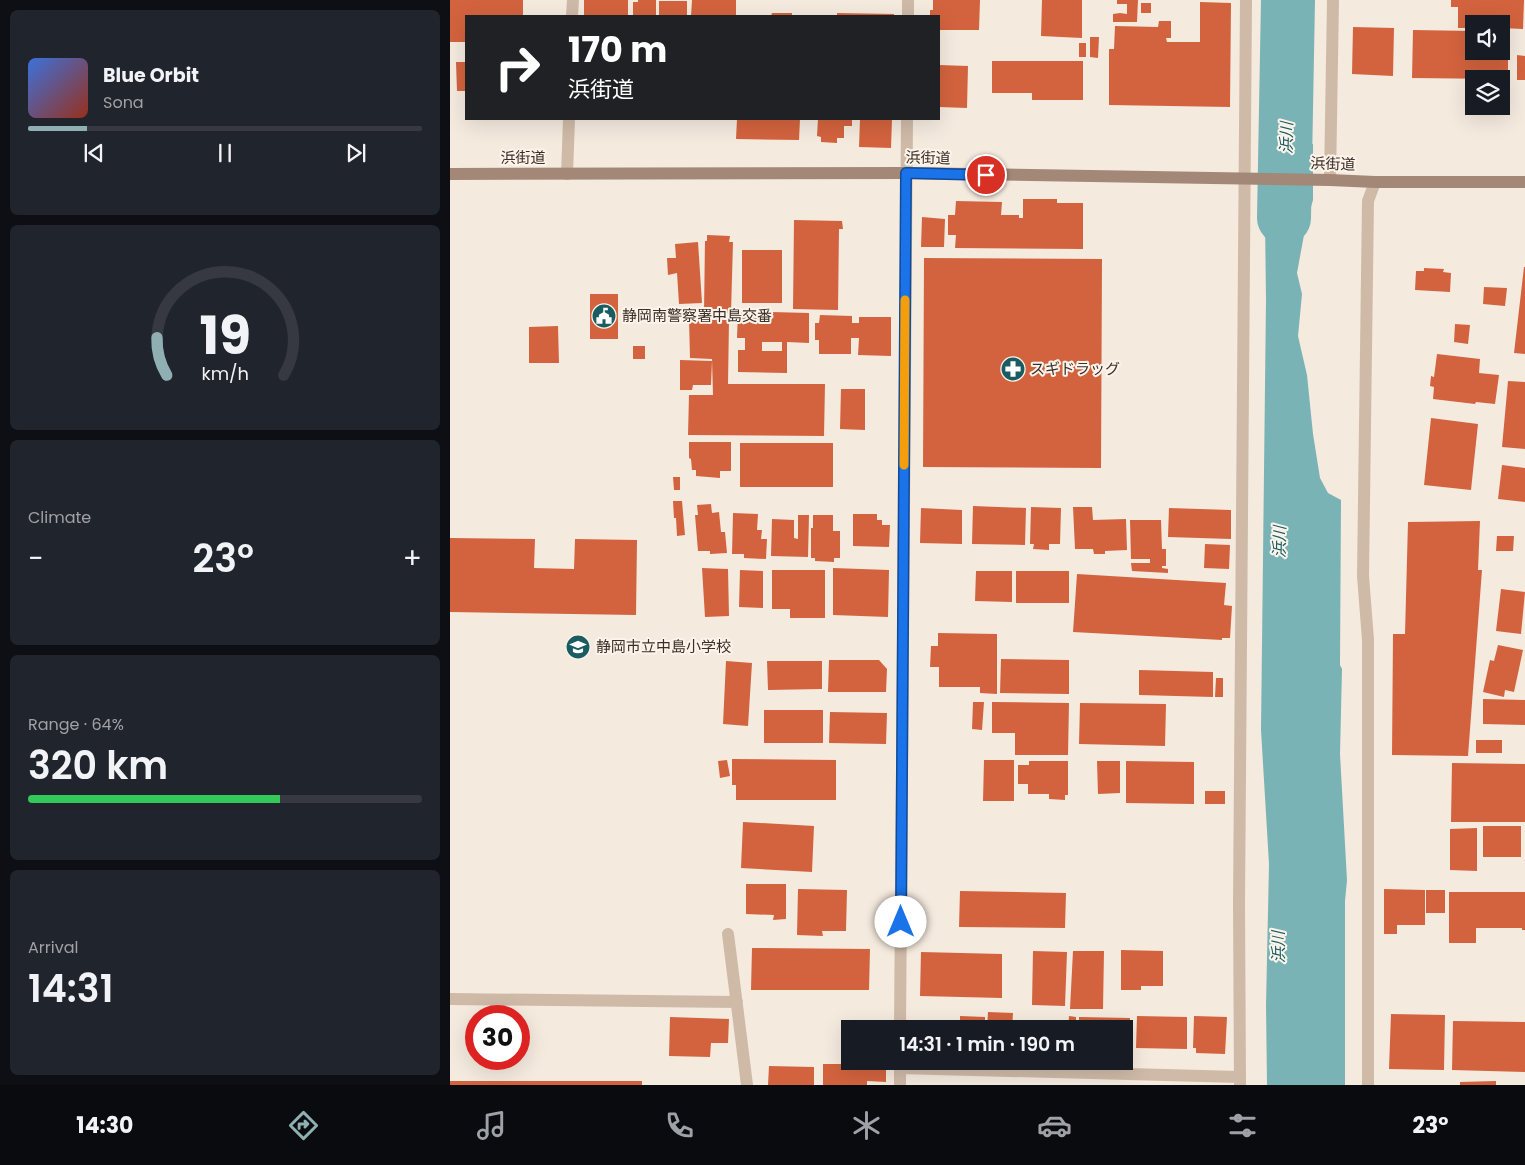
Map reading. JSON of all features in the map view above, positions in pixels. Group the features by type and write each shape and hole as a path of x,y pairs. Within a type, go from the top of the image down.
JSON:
{"street":[{"path":"572,0 572,15"},
{"path":"908,0 908,15"},
{"path":"1006,1070 1240,1081 1239,893 1250,179 1246,0"},
{"path":"1325,180 1333,0"},
{"path":"567,174 569,120"},
{"path":"900,1020 907,120"},
{"name":"浜街道","path":"450,174 906,173 1374,182 1525,182"},
{"path":"1368,1085 1368,640 1363,576 1368,201 1374,182"},
{"path":"728,934 747,1085"},
{"path":"450,999 736,1002"},
{"path":"900,1070 900,1085"}],"water":[{"path":"1266,142 1313,144 1313,200 1306,224 1297,273 1302,294 1298,336 1307,375 1320,478 1328,493 1341,500 1340,665 1342,669 1340,754 1347,880 1345,901 1345,1085 1267,1085 1266,1005 1269,864 1261,730 1266,300 1265,218 1258,200"}],"building":[{"path":"450,0 523,0 523,15 465,15 465,42 450,42"},
{"path":"584,0 628,0 628,15 584,15"},
{"path":"638,0 656,0 656,15 633,15 633,2 638,2"},
{"path":"692,0 736,0 736,15 691,15"},
{"path":"933,0 980,0 979,30 940,30 940,15 930,15 930,10 933,10"},
{"path":"1042,0 1082,0 1082,38 1041,36"},
{"path":"1117,0 1138,0 1137,22 1113,22 1113,14 1127,14 1127,4 1117,4"},
{"path":"1451,0 1524,0 1523,29 1510,28 1510,15 1465,15 1465,28 1458,28 1458,7 1451,7"},
{"path":"659,1 687,1 687,15 659,15"},
{"path":"1200,2 1231,3 1230,107 1109,105 1109,49 1114,49 1115,26 1158,27 1159,21 1171,21 1171,38 1166,38 1167,42 1200,42"},
{"path":"1141,3 1151,3 1151,13 1141,13"},
{"path":"772,13 792,13 792,15 771,15"},
{"path":"837,13 894,14 894,15 837,15"},
{"path":"1353,27 1394,28 1393,76 1352,74"},
{"path":"1413,30 1465,31 1465,60 1508,60 1508,70 1465,70 1465,79 1412,78"},
{"path":"1090,37 1099,37 1098,58 1090,57"},
{"path":"1079,43 1086,43 1086,57 1079,57"},
{"path":"1517,55 1525,56 1525,80 1517,80"},
{"path":"992,61 1083,61 1083,100 1032,100 1032,93 992,93"},
{"path":"456,62 465,62 465,91 457,91"},
{"path":"940,65 968,66 967,108 940,107"},
{"path":"737,120 800,120 799,140 736,139"},
{"path":"818,120 852,120 852,126 844,126 844,138 837,138 837,143 821,142 821,137 817,136"},
{"path":"860,120 892,120 891,148 859,147"},
{"path":"1023,199 1057,199 1057,203 1083,203 1083,249 955,248 956,235 948,235 948,215 955,215 956,201 1002,202 1001,215 1019,215 1019,218 1023,218"},
{"path":"922,217 945,219 944,247 921,247"},
{"path":"794,220 842,221 843,229 839,229 838,310 793,309"},
{"path":"707,235 730,236 729,242 733,242 731,313 704,313 705,241 707,241"},
{"path":"698,242 702,303 679,304 677,273 668,275 667,258 676,258 675,244"},
{"path":"742,250 782,250 782,303 742,303"},
{"path":"924,258 1102,259 1101,468 923,467"},
{"path":"1525,267 1525,354 1514,353"},
{"path":"1424,268 1444,269 1443,272 1451,273 1450,292 1415,290 1416,271 1424,271"},
{"path":"1484,287 1507,288 1505,306 1483,304"},
{"name":"静岡南警察署中島交番","path":"590,294 618,294 618,339 590,339"},
{"path":"738,311 809,313 809,343 787,342 787,373 738,372 738,350 745,350 745,338 737,338","holes":["762,342 782,342 782,351 762,351"]},
{"path":"820,315 852,316 852,323 859,323 859,317 891,317 891,356 858,355 859,338 851,338 851,354 819,354 819,340 815,340 815,323 819,323"},
{"path":"689,319 729,320 728,384 825,384 824,436 688,435 689,395 713,395 712,359 690,358"},
{"path":"1455,324 1470,325 1468,344 1454,342"},
{"path":"558,326 559,363 529,363 529,327"},
{"path":"633,346 645,346 645,359 633,359"},
{"path":"1437,354 1480,359 1479,373 1499,375 1495,404 1476,402 1475,404 1433,399 1434,387 1430,386 1431,376 1434,377"},
{"path":"680,360 712,361 711,385 693,385 692,390 680,390"},
{"path":"1508,381 1525,382 1525,449 1502,447"},
{"path":"841,389 865,389 865,430 840,429"},
{"path":"1431,418 1478,424 1471,490 1424,485"},
{"path":"689,442 731,442 731,471 720,471 720,478 696,476 696,470 692,470 691,459 689,458"},
{"path":"740,443 833,443 833,487 740,487"},
{"path":"1502,465 1525,468 1525,502 1498,499"},
{"path":"673,477 680,477 680,490 674,490"},
{"path":"673,501 682,501 685,535 677,536"},
{"path":"711,504 712,513 719,512 721,532 725,532 727,553 710,554 710,551 698,551 695,515 698,515 697,505"},
{"path":"973,506 1026,508 1025,545 972,544"},
{"path":"1031,507 1061,508 1060,544 1049,544 1049,550 1033,549 1034,544 1030,544"},
{"path":"1073,507 1092,507 1093,520 1126,519 1127,550 1105,551 1105,554 1094,554 1093,549 1075,549"},
{"path":"921,508 962,510 962,544 920,543"},
{"path":"1169,508 1231,510 1231,539 1168,537"},
{"path":"733,513 758,514 757,530 762,530 761,539 767,539 766,559 744,558 744,554 732,554"},
{"path":"853,514 877,514 877,520 882,520 882,525 890,525 889,547 853,546"},
{"path":"798,515 809,515 808,557 771,556 772,519 794,520 794,538 798,539"},
{"path":"813,515 833,515 833,531 840,531 840,558 834,558 834,562 815,561 815,558 811,558"},
{"path":"1130,520 1161,520 1162,549 1166,549 1166,566 1162,566 1162,568 1168,569 1168,573 1132,571 1131,563 1150,563 1150,559 1131,559"},
{"path":"1480,521 1478,570 1482,570 1468,756 1392,755 1393,634 1405,634 1408,522"},
{"path":"1497,536 1514,536 1513,551 1496,551"},
{"path":"450,538 535,539 534,568 574,569 575,539 637,540 636,615 450,612"},
{"path":"1205,544 1230,545 1229,569 1204,568"},
{"path":"702,568 728,569 729,616 705,617"},
{"path":"833,568 889,570 888,617 833,615"},
{"path":"740,570 763,571 763,608 739,607"},
{"path":"772,570 825,570 825,618 790,618 790,609 772,609"},
{"path":"976,571 1012,571 1012,602 975,601"},
{"path":"1016,571 1069,571 1069,603 1016,603"},
{"path":"1077,574 1226,583 1224,605 1232,606 1230,638 1222,638 1222,640 1073,632"},
{"path":"1501,589 1525,592 1521,634 1496,631"},
{"path":"938,633 997,634 997,694 980,693 980,687 939,687 939,667 930,667 931,646 938,646"},
{"path":"1498,645 1523,650 1514,692 1505,690 1504,697 1483,692 1490,660 1494,661"},
{"path":"1001,659 1069,660 1069,694 1000,693"},
{"path":"829,660 879,660 887,669 886,692 828,692"},
{"path":"726,661 752,663 748,726 723,724"},
{"path":"767,661 822,661 822,689 768,690"},
{"path":"1139,670 1213,672 1213,697 1139,695"},
{"path":"1216,678 1223,678 1223,697 1215,697"},
{"path":"1483,699 1525,700 1525,725 1483,724"},
{"path":"973,702 984,702 982,730 972,729"},
{"path":"992,702 1069,703 1068,755 1015,755 1015,733 992,733"},
{"path":"1080,703 1166,704 1165,746 1079,744"},
{"path":"764,710 823,710 823,743 764,743"},
{"path":"830,712 887,713 886,744 829,743"},
{"path":"1476,740 1502,740 1502,753 1476,753"},
{"path":"732,759 836,760 836,800 736,800 736,785 732,785"},
{"path":"727,760 730,776 720,778 718,761"},
{"path":"984,760 1014,760 1014,801 983,801"},
{"path":"1029,761 1068,761 1068,795 1065,795 1065,800 1049,799 1049,794 1028,794 1028,784 1018,784 1018,765 1029,765"},
{"path":"1097,761 1120,761 1120,793 1098,794"},
{"path":"1126,761 1194,762 1194,804 1126,803"},
{"path":"1452,763 1525,764 1525,822 1451,822"},
{"path":"1205,791 1225,791 1225,804 1205,804"},
{"path":"743,822 814,826 812,872 741,868"},
{"path":"1483,826 1521,826 1521,857 1483,857"},
{"path":"1477,828 1477,871 1450,870 1450,829"},
{"path":"746,884 786,884 786,919 773,920 774,915 746,914"},
{"path":"798,889 847,890 846,931 822,931 823,936 797,935"},
{"path":"1384,889 1425,890 1425,925 1397,925 1397,934 1384,934"},
{"path":"1426,890 1445,890 1445,913 1426,913"},
{"path":"960,891 1066,893 1065,928 959,927"},
{"path":"1449,892 1525,892 1525,930 1522,930 1522,928 1476,928 1476,943 1449,943"},
{"path":"752,948 870,949 869,990 751,990"},
{"path":"1121,950 1163,951 1163,986 1141,986 1141,990 1121,990"},
{"path":"1033,951 1067,952 1065,1006 1032,1005"},
{"path":"1073,951 1104,951 1103,1009 1070,1009"},
{"path":"921,952 1002,954 1002,998 920,996"},
{"path":"988,1012 1013,1013 1013,1020 988,1020"},
{"path":"1391,1014 1445,1015 1444,1070 1389,1069"},
{"path":"960,1016 985,1017 985,1020 960,1020"},
{"path":"1069,1016 1076,1017 1076,1020 1069,1020"},
{"path":"1137,1016 1187,1017 1187,1049 1136,1048"},
{"path":"1194,1016 1227,1017 1225,1054 1196,1053 1196,1048 1193,1048"},
{"path":"670,1017 729,1019 728,1043 711,1043 710,1057 669,1056"},
{"path":"1079,1017 1130,1018 1130,1020 1079,1020"},
{"path":"1453,1021 1525,1022 1525,1072 1452,1070"},
{"path":"823,1064 841,1064 841,1070 886,1070 886,1082 867,1081 867,1085 823,1085"},
{"path":"769,1066 814,1067 814,1085 768,1085"},
{"path":"450,1081 642,1081 642,1085 450,1085"},
{"path":"1496,1081 1496,1085 1460,1085 1460,1082"}],"waterway":[{"name":"浜川","path":"1284,218 1288,0"}],"slow traffic":[{"path":"904,465 905,300"}],"place":[{"name":"静岡南警察署中島交番","path":"604,316"},
{"name":"スギドラッグ","path":"1013,369"},
{"name":"静岡市立中島小学校","path":"578,647"}],"route":[{"path":"901,922 906,173 986,175"}]}
